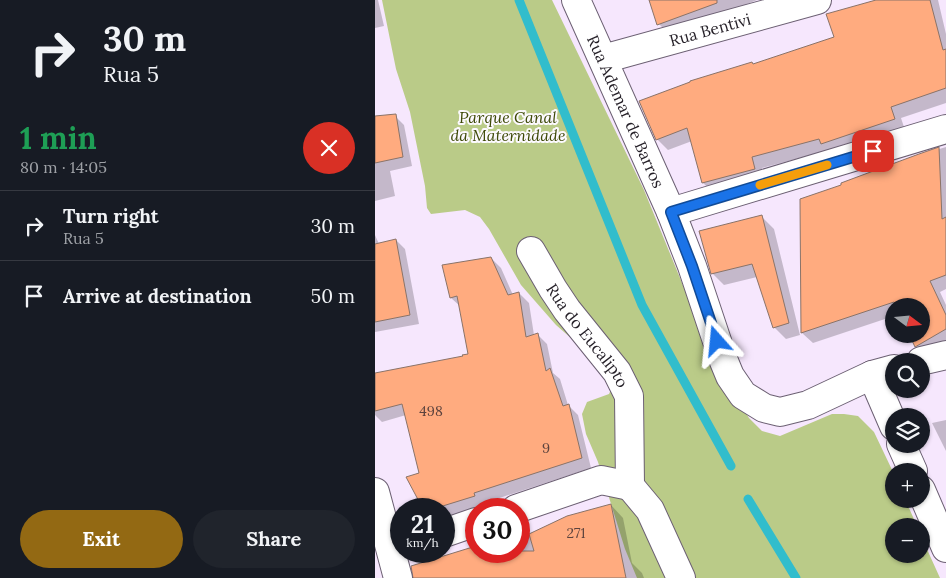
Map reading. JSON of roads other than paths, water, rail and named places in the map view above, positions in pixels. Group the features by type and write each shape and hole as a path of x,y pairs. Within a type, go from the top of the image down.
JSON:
{"street":[{"name":"Rua Ademar de Barros","path":"576,0 671,212 730,376 743,395 764,408 780,412 808,405 883,372"},
{"name":"Rua Bentivi","path":"603,59 817,0"},
{"path":"671,212 946,129"},
{"name":"Rua do Eucalipto","path":"531,251 567,310 617,372 629,396 629,486"},
{"path":"930,359 946,355"},
{"path":"883,372 890,408"},
{"path":"530,504 601,480 629,486 651,510 681,578"},
{"path":"375,492 390,531"},
{"path":"929,508 946,548"},
{"path":"397,563 398,578"}],"waterway":[{"path":"519,0 642,305 731,466"},
{"path":"748,499 796,578"}],"park label":[{"name":"Parque Canal da Maternidade","path":"508,126"}]}
